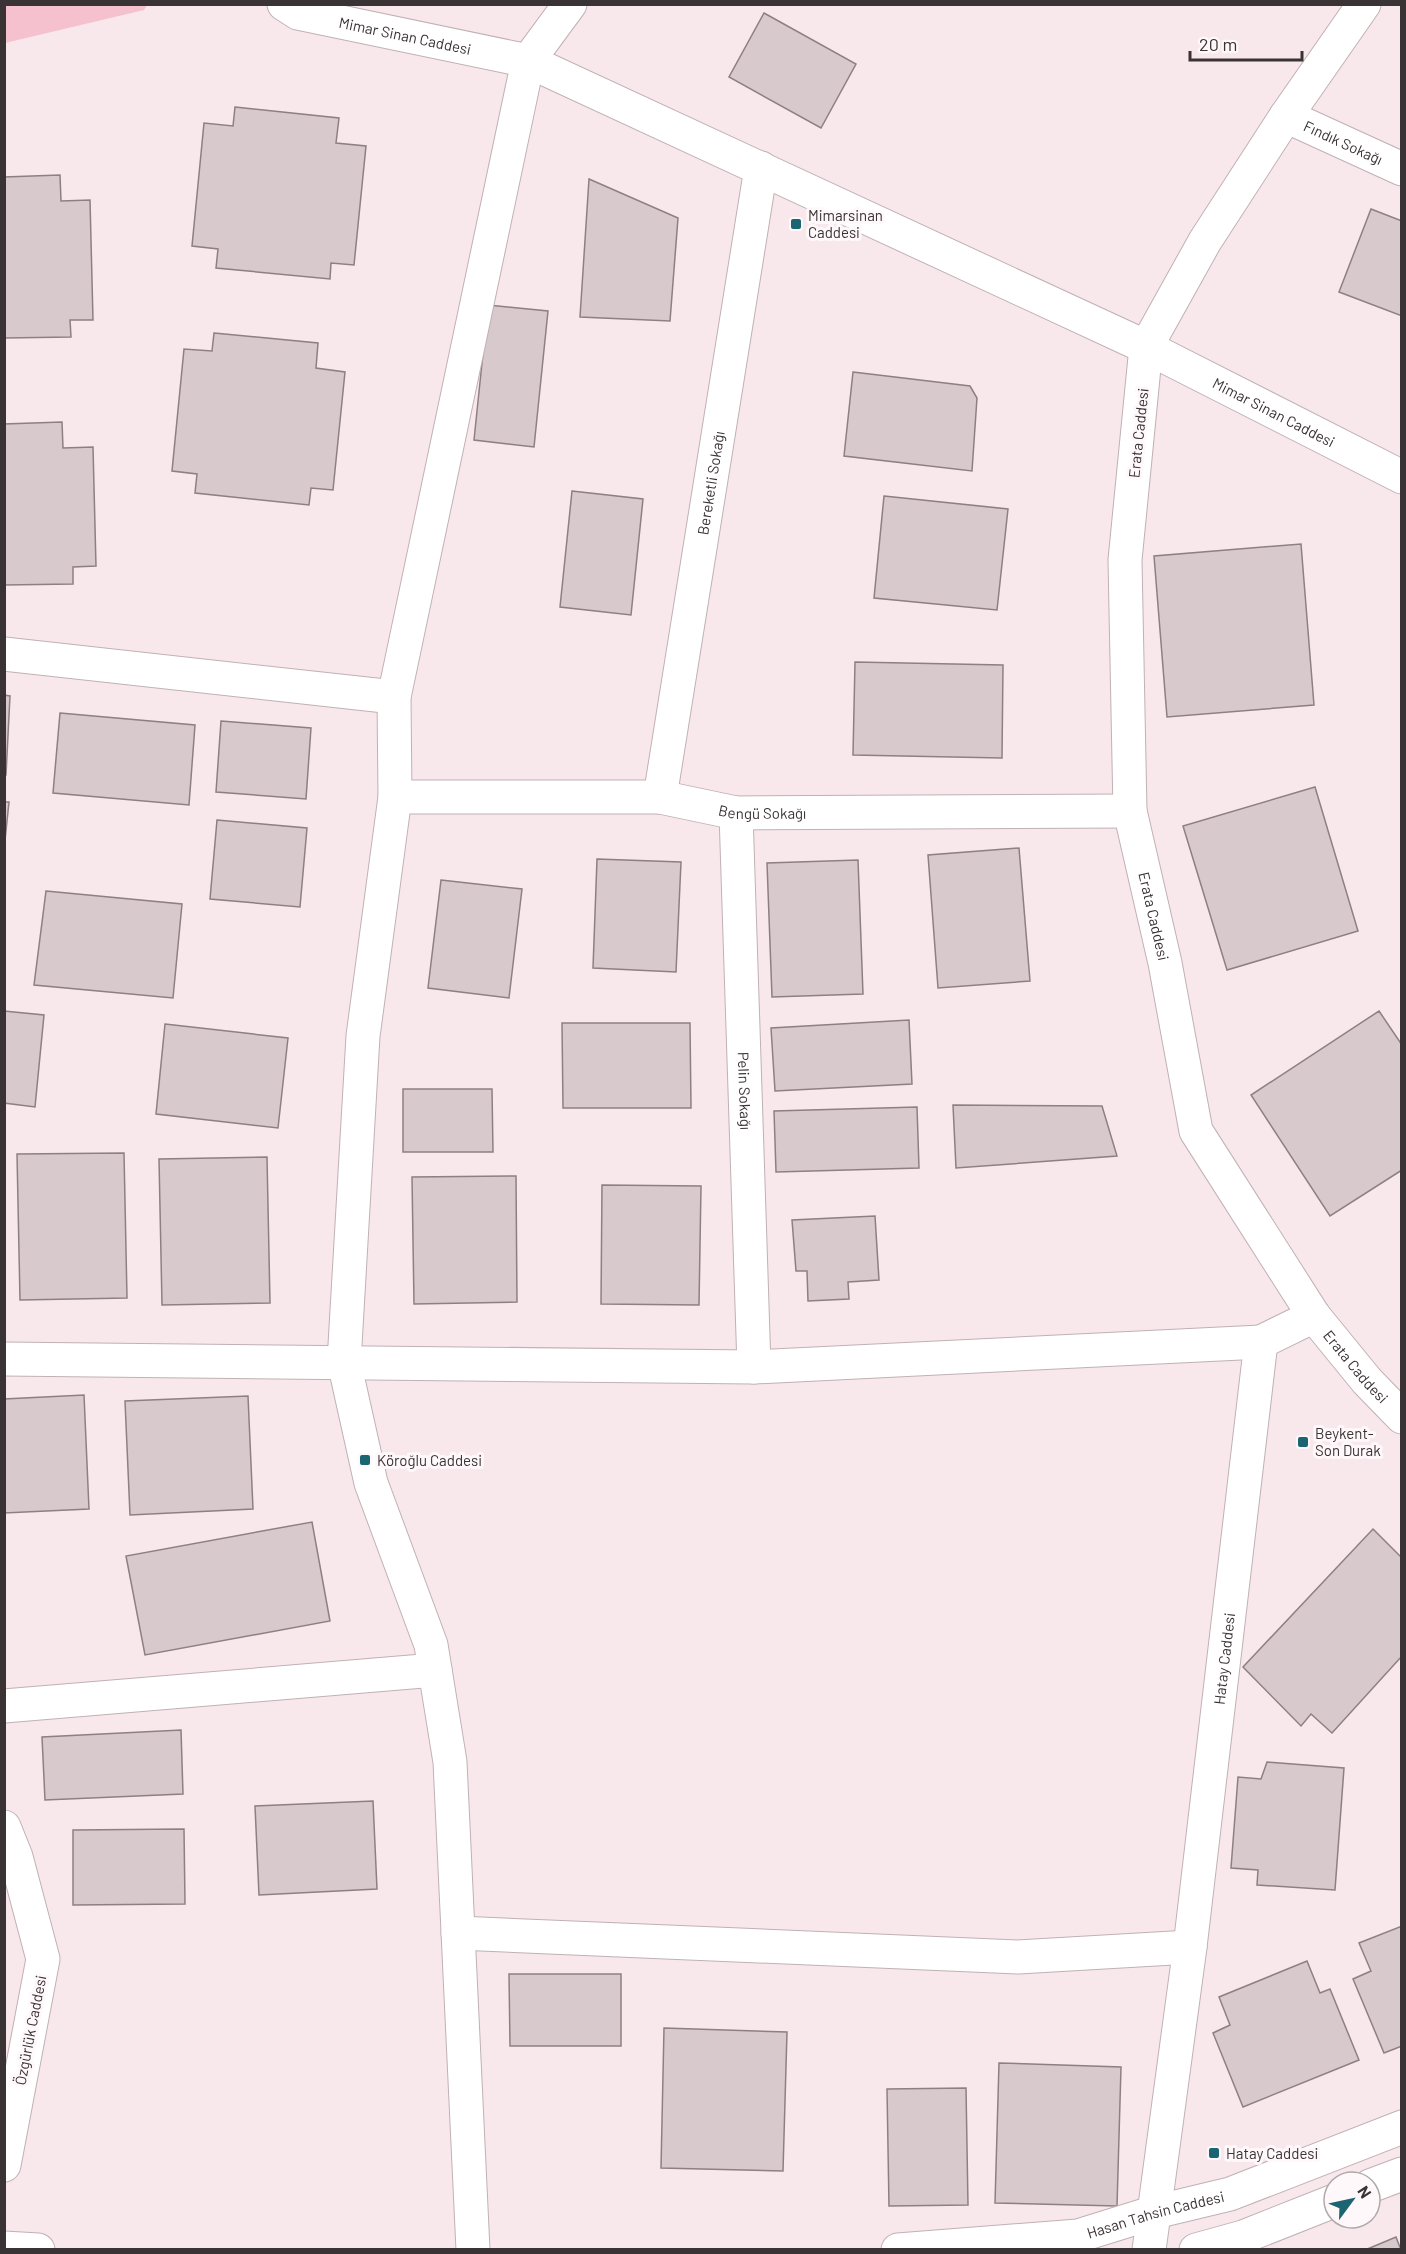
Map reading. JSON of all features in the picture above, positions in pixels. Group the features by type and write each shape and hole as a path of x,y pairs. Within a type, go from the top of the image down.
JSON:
{"street":[{"name":"Mimar Sinan Caddesi","path":"284,4 298,13 528,61 1146,346 1401,477"},
{"path":"473,2250 450,1762 431,1645 371,1483 344,1362 363,1036 395,797 394,697 528,61 570,4"},
{"path":"1146,346 1205,241 1286,116 1364,4"},
{"name":"Fındık Sokağı","path":"1286,116 1401,169"},
{"name":"Bereketli Sokağı","path":"660,797 761,168"},
{"name":"Erata Caddesi","path":"1146,346 1125,560 1130,811 1165,963 1196,1131 1314,1316 1367,1382 1401,1417"},
{"path":"4,654 394,697"},
{"name":"Bengü Sokağı","path":"395,797 660,797 736,813 1130,811"},
{"name":"Pelin Sokağı","path":"736,813 754,1367"},
{"path":"4,1359 754,1367 1262,1342 1314,1316"},
{"name":"Hatay Caddesi","path":"1149,2250 1190,1947 1262,1342"},
{"path":"4,1706 435,1670"},
{"name":"Özgürlük Caddesi","path":"4,1827 16,1857 43,1959 4,2165"},
{"path":"458,1933 1018,1957 1190,1947"},
{"name":"Hasan Tahsin Caddesi","path":"898,2250 1078,2236 1155,2212 1230,2194 1401,2127"},
{"path":"1382,2182 1401,2174"},
{"path":"1196,2250 1243,2237 1322,2206"},
{"path":"4,2248 38,2250"}],"shaded area":[{"path":"4,5 147,5 144,10 5,43"}],"building":[{"path":"764,13 856,64 821,128 729,77"},
{"path":"235,107 339,118 336,143 366,146 354,265 331,263 330,279 216,268 218,249 192,246 204,123 233,126"},
{"path":"60,175 61,201 90,200 93,320 70,320 71,337 4,338 4,177"},
{"path":"589,179 678,218 670,321 580,317"},
{"path":"1371,209 1402,221 1402,316 1339,292"},
{"path":"488,305 548,311 534,447 474,440"},
{"path":"214,333 318,343 316,368 345,372 333,490 311,488 309,505 195,493 197,474 172,471 184,349 212,351"},
{"path":"853,372 970,386 977,398 972,471 844,456"},
{"path":"62,422 63,448 93,447 96,566 73,567 73,584 4,585 4,424"},
{"path":"572,491 643,499 631,615 560,607"},
{"path":"884,496 1008,509 997,610 874,598"},
{"path":"1301,544 1314,705 1167,717 1154,556"},
{"path":"855,662 1003,665 1002,758 853,755"},
{"path":"4,695 10,696 6,775 4,775"},
{"path":"60,713 195,725 189,805 53,793"},
{"path":"221,721 311,728 306,799 216,792"},
{"path":"1315,787 1358,931 1227,970 1183,826"},
{"path":"4,802 9,802 4,850"},
{"path":"217,820 307,828 300,907 210,899"},
{"path":"1019,848 1030,981 938,988 928,855"},
{"path":"597,859 681,862 676,972 593,968"},
{"path":"858,860 863,994 772,997 767,863"},
{"path":"441,880 522,889 509,998 428,988"},
{"path":"46,891 182,904 173,998 34,985"},
{"path":"4,1011 44,1015 35,1107 4,1103"},
{"path":"1379,1011 1402,1045 1402,1170 1330,1216 1251,1095"},
{"path":"909,1020 912,1084 775,1091 771,1028"},
{"path":"562,1023 690,1023 691,1108 563,1108"},
{"path":"165,1024 288,1038 278,1128 156,1114"},
{"path":"403,1089 492,1089 493,1152 403,1152"},
{"path":"953,1105 1102,1106 1117,1156 956,1168"},
{"path":"917,1107 919,1168 776,1172 774,1111"},
{"path":"124,1153 127,1298 20,1300 17,1154"},
{"path":"267,1157 270,1303 162,1305 159,1159"},
{"path":"516,1176 517,1302 414,1304 412,1177"},
{"path":"602,1185 701,1186 699,1305 601,1304"},
{"path":"875,1216 879,1280 848,1282 849,1299 808,1301 807,1271 796,1271 792,1220"},
{"path":"84,1395 89,1509 4,1513 4,1399"},
{"path":"248,1396 253,1509 130,1515 125,1401"},
{"path":"312,1522 330,1621 145,1655 126,1556"},
{"path":"1373,1529 1402,1558 1402,1656 1332,1733 1311,1714 1301,1726 1243,1667"},
{"path":"181,1730 183,1794 45,1800 42,1737"},
{"path":"1267,1762 1344,1768 1335,1890 1257,1885 1258,1870 1231,1868 1238,1777 1261,1779"},
{"path":"373,1801 377,1889 259,1895 255,1806"},
{"path":"184,1829 185,1904 73,1905 73,1830"},
{"path":"1402,1926 1402,2046 1384,2053 1353,1979 1371,1971 1359,1943"},
{"path":"1307,1961 1320,1993 1330,1989 1359,2060 1243,2107 1213,2033 1230,2025 1219,1997"},
{"path":"509,1974 621,1974 621,2046 510,2046"},
{"path":"664,2028 787,2032 783,2171 661,2168"},
{"path":"999,2063 1121,2067 1117,2206 995,2203"},
{"path":"966,2088 968,2205 889,2206 887,2089"},
{"path":"1396,2237 1401,2250 1365,2250"}],"place":[{"name":"Mimarsinan Caddesi","path":"796,224"},
{"name":"Beykent- Son Durak","path":"1303,1442"},
{"name":"Köroğlu Caddesi","path":"365,1460"},
{"name":"Hatay Caddesi","path":"1214,2153"}]}
